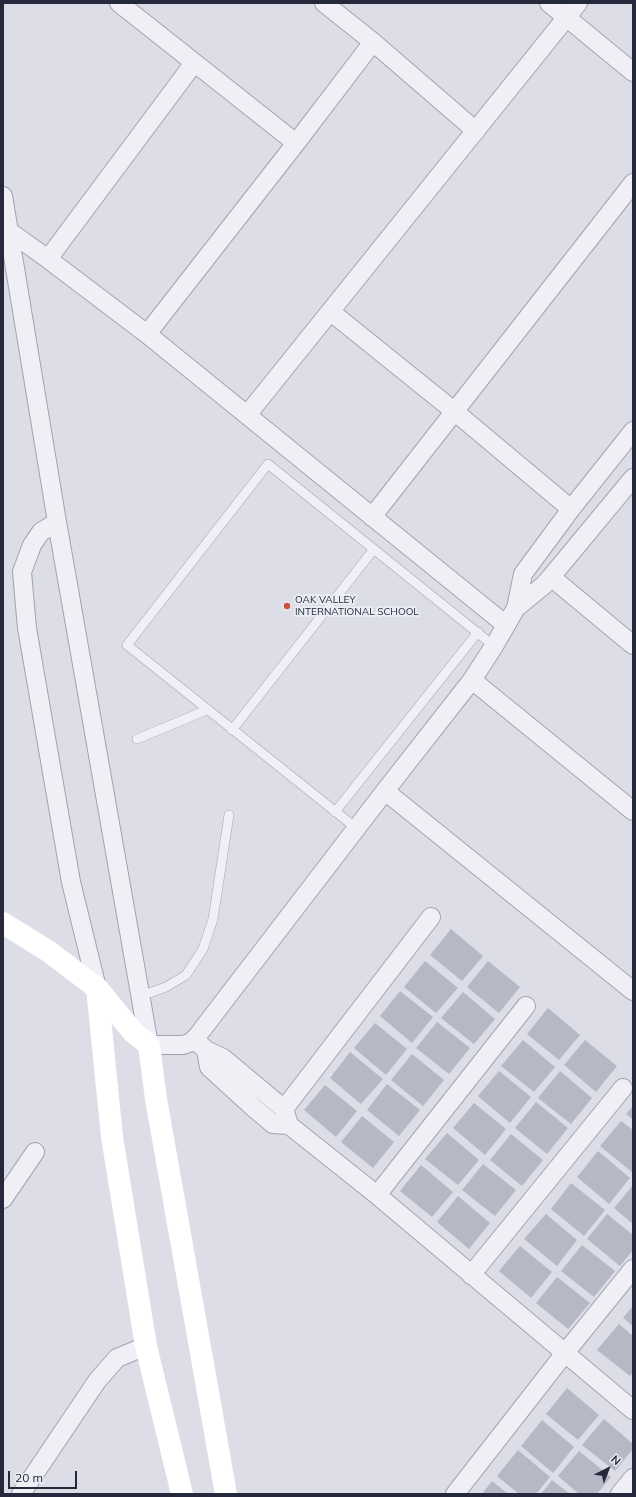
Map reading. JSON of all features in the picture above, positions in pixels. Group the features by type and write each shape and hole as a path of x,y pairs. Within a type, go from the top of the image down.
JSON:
{"street":[{"path":"119,3 296,143"},
{"path":"324,3 373,42 476,131"},
{"path":"549,3 633,72"},
{"path":"247,415 578,3"},
{"path":"147,334 373,42"},
{"path":"48,259 194,63"},
{"path":"372,517 633,183"},
{"path":"3,196 57,522 149,1045 156,1099 226,1494"},
{"path":"9,231 147,334 506,625"},
{"path":"331,312 571,509"},
{"path":"200,1045 356,828 472,680 516,608 524,574 571,509 633,431"},
{"path":"516,608 544,585 633,478"},
{"path":"57,522 41,532 32,545 22,572 27,628 71,882 97,988 132,1352 182,1494"},
{"path":"551,577 633,645"},
{"path":"472,680 633,811"},
{"path":"384,791 631,984"},
{"path":"3,922 48,951 97,988 133,1032 149,1045 183,1045 192,1042 200,1045 209,1067 273,1124 287,1117 431,917"},
{"path":"377,1195 526,1006"},
{"path":"471,1275 623,1088"},
{"path":"287,1117 471,1275 633,1410"},
{"path":"3,1199 36,1152"},
{"path":"455,1494 565,1353 633,1269"},
{"path":"21,1494 97,1381 132,1352"},
{"path":"620,1494 633,1478"}],"lane":[{"path":"356,828 127,645 268,464 494,646"},
{"path":"232,730 374,549"},
{"path":"335,812 478,632"},
{"path":"137,739 207,710"},
{"path":"140,996 166,987 186,975 204,950 213,919 229,815"}],"building":[{"path":"451,929 483,956 462,981 430,955"},
{"path":"425,961 458,988 436,1013 404,987"},
{"path":"488,961 520,987 499,1013 467,987"},
{"path":"400,991 433,1017 412,1043 380,1016"},
{"path":"463,992 495,1019 474,1044 441,1018"},
{"path":"548,1008 580,1035 559,1060 527,1034"},
{"path":"437,1022 470,1048 449,1074 416,1048"},
{"path":"375,1023 407,1049 386,1075 354,1048"},
{"path":"523,1040 555,1067 534,1092 501,1066"},
{"path":"585,1040 617,1066 596,1092 564,1065"},
{"path":"350,1052 383,1079 361,1104 330,1078"},
{"path":"412,1054 444,1080 423,1106 391,1080"},
{"path":"499,1071 531,1097 510,1123 478,1096"},
{"path":"560,1071 592,1098 571,1124 538,1098"},
{"path":"387,1084 420,1110 399,1136 367,1110"},
{"path":"325,1085 357,1111 336,1137 304,1110"},
{"path":"536,1102 568,1128 547,1154 515,1128"},
{"path":"474,1103 506,1129 485,1155 453,1128"},
{"path":"633,1106 633,1120 626,1114"},
{"path":"362,1116 394,1142 373,1168 341,1142"},
{"path":"621,1121 633,1130 633,1173 600,1146"},
{"path":"447,1133 479,1160 458,1185 425,1159"},
{"path":"511,1134 543,1160 522,1186 490,1160"},
{"path":"598,1151 630,1178 609,1204 577,1177"},
{"path":"483,1164 516,1190 495,1216 462,1190"},
{"path":"421,1165 453,1192 432,1217 400,1191"},
{"path":"571,1183 605,1210 584,1236 551,1209"},
{"path":"633,1185 633,1224 614,1208"},
{"path":"458,1196 490,1223 469,1249 437,1222"},
{"path":"546,1214 577,1240 557,1266 524,1239"},
{"path":"607,1214 633,1235 633,1250 620,1266 587,1239"},
{"path":"582,1245 615,1271 594,1297 561,1271"},
{"path":"520,1246 552,1272 531,1298 499,1271"},
{"path":"557,1277 590,1303 568,1329 536,1303"},
{"path":"633,1306 633,1326 623,1318"},
{"path":"619,1324 633,1336 633,1372 630,1376 597,1350"},
{"path":"567,1388 599,1415 578,1440 546,1414"},
{"path":"604,1419 633,1444 633,1449 615,1471 582,1445"},
{"path":"542,1420 574,1447 553,1473 521,1446"},
{"path":"518,1450 550,1477 536,1494 519,1494 497,1476"},
{"path":"579,1451 611,1477 597,1494 579,1494 558,1476"},
{"path":"552,1480 570,1494 541,1494"},
{"path":"492,1481 508,1494 482,1494"}],"place":[{"name":"OAK VALLEY INTERNATIONAL SCHOOL","path":"287,606"}]}
